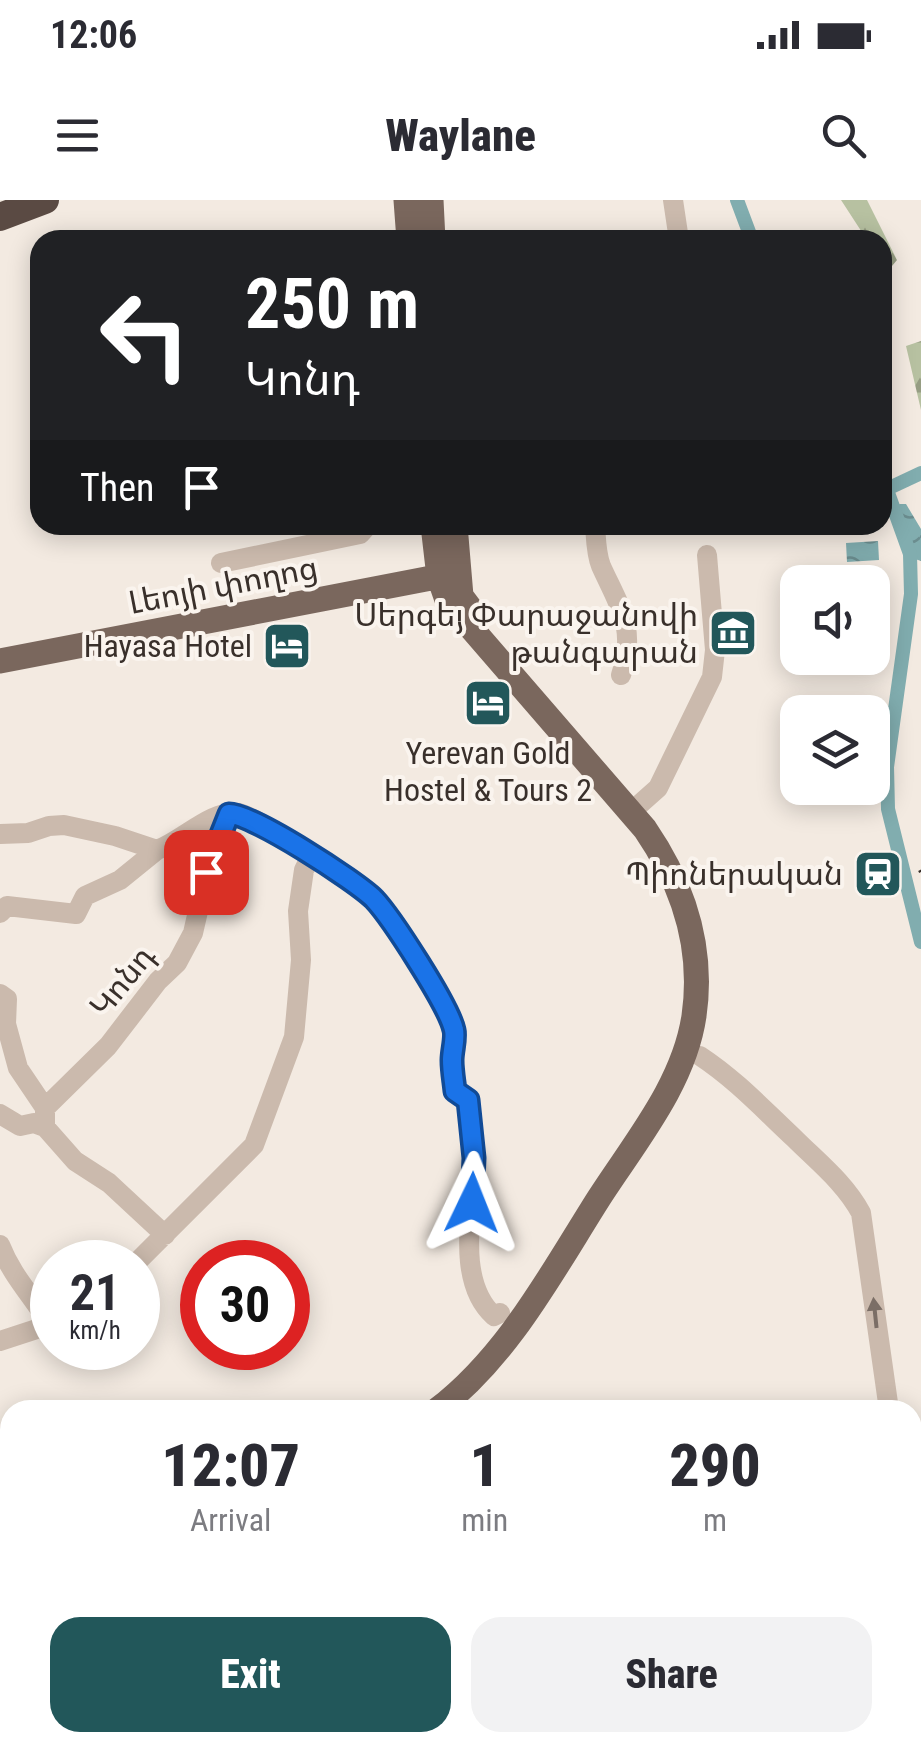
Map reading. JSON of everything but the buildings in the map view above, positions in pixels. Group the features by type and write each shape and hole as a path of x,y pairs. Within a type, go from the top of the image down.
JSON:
{"highway":[{"path":"0,216 45,200"}],"main road":[{"path":"406,200 409,230"},
{"path":"430,200 433,230"},
{"path":"436,535 448,575 468,606 658,826 680,865 700,922 708,987 707,1023 700,1056 686,1085 572,1267 498,1369 466,1400"},
{"path":"449,1400 474,1378 517,1326 658,1106 685,1050 693,1022 697,976 690,920 674,875 646,828 447,600 454,535"},
{"name":"Լեոյի փողոց","path":"0,661 448,575"}],"street":[{"path":"673,200 678,230"},
{"path":"221,563 355,535"},
{"path":"596,535 599,562 624,610 626,658 620,675"},
{"path":"640,804 658,788 712,677 715,650 707,555"},
{"path":"0,912 7,906 76,914 86,896 120,880 157,850 208,818 239,813 359,885 377,902 420,966 456,1034 452,1065 455,1091 468,1100 473,1134 467,1243 479,1300 494,1316 500,1313"},
{"name":"Կոնդ","path":"45,1118 108,1046 158,980 177,963 193,932 206,872 229,814"},
{"path":"0,834 28,834 64,825 157,850"},
{"path":"160,1240 254,1145 294,1037 301,960 298,911 304,870 311,856"},
{"path":"0,994 7,998 6,1024 18,1068 45,1118 75,1160 110,1183 165,1235"},
{"path":"700,1056 726,1074 832,1174 862,1213 887,1400"},
{"path":"0,1114 20,1126 45,1118"},
{"path":"0,1245 30,1296"},
{"path":"0,1341 30,1331"}],"green space":[{"path":"841,200 867,200 882,230 860,230"},
{"path":"921,341 921,410 906,346"}],"water":[{"path":"899,504 906,504 921,529 921,561 915,559"},
{"path":"878,541 879,560 847,562 846,543"}],"waterway":[{"path":"737,200 748,230"},
{"path":"892,487 921,473"},
{"path":"892,504 910,554 911,594 887,767 888,809 921,942"}],"place":[{"name":"Սերգեյ Փարաջանովի թանգարան","path":"733,633"},
{"name":"Hayasa Hotel","path":"287,646"},
{"name":"Yerevan Gold Hostel & Tours 2","path":"488,703"},
{"name":"Պիոներական","path":"878,874"}],"route":[{"path":"206,872 229,814 239,813 359,885 377,902 420,966 456,1034 452,1065 455,1091 468,1100 473,1134 472,1203"}]}
